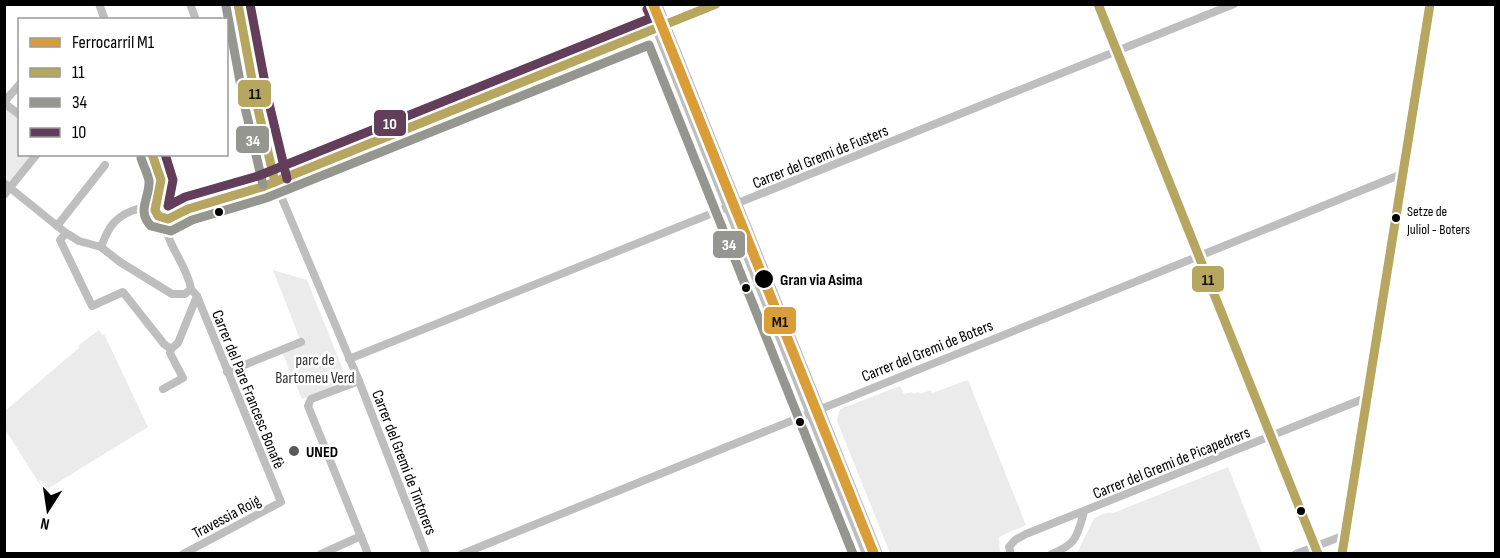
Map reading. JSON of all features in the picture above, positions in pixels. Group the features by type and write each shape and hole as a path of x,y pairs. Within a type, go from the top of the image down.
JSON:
{"street":[{"name":"Carrer del Gremi de Tintorers","path":"238,4 256,101 275,182 359,381 426,554"},
{"path":"646,4 866,554"},
{"path":"658,4 879,554"},
{"path":"161,180 155,205 158,216 165,219 188,209 275,182 717,4"},
{"path":"1098,4 1317,550"},
{"name":"Carrer del Gremi de Fusters","path":"349,359 1234,4"},
{"path":"1342,554 1430,4"},
{"path":"18,86 4,103 18,114"},
{"path":"4,195 7,186 35,156"},
{"path":"153,156 161,180 176,209 173,215"},
{"path":"57,226 105,165"},
{"name":"Carrer del Gremi de Boters","path":"462,554 1402,174"},
{"path":"7,186 79,241 101,247 120,262 172,294 184,294 190,289 189,277 169,238 165,219"},
{"path":"101,247 112,224 125,214 142,207 155,205 163,198 188,209"},
{"path":"66,233 60,240 92,306 123,292 164,344 171,348"},
{"name":"Carrer del Pare Francesc Bonafè","path":"190,289 197,297 281,502"},
{"path":"163,388 183,378 170,353 171,348 178,343 197,297"},
{"path":"227,372 301,342"},
{"path":"359,381 311,399 308,406 368,554"},
{"name":"Carrer del Gremi de Picapedrers","path":"1011,554 1009,546 1015,540 1368,398"},
{"name":"Travessia Roig","path":"183,554 281,502"},
{"name":"Carrer del Gremi de Picapedrers","path":"1052,554 1068,547 1076,538 1084,512"},
{"path":"1296,554 1317,550 1345,535"},
{"path":"321,554 361,536"}],"green space":[{"path":"4,103 18,114 18,156 36,156 10,188 5,183"},
{"name":"parc de Bartomeu Verd","path":"273,270 307,280 348,382 302,399 281,350 301,342"},
{"path":"99,330 102,335 104,334 148,427 44,491 5,429 5,411"},
{"path":"968,380 1026,525 999,537 1000,553 890,553 837,421 840,409 900,386 904,394 919,392 920,394 931,390 932,393"},
{"path":"1228,467 1262,553 1077,553 1094,519 1099,516 1113,513"}],"rail line":[{"name":"M1","path":"653,4 874,554"}],"transit line":[{"name":"11","path":"238,4 256,101 275,182"},
{"name":"10","path":"250,4 268,99 287,179"},
{"name":"11","path":"153,156 161,180 155,210 158,216 168,219 188,209 262,187 716,4"},
{"name":"11","path":"1098,4 1318,554"},
{"name":"11","path":"1342,554 1430,4"},
{"name":"34","path":"226,6 244,103 263,185"},
{"name":"10","path":"166,156 173,180 168,206 185,197 258,176 651,18 647,9"},
{"name":"34","path":"141,158 149,181 144,215 151,226 171,231 192,220 266,198 649,45 853,554"}],"place":[{"name":"Setze de Juliol - Boters","path":"1396,218"},
{"name":"Gran via Asima","path":"764,279"},
{"name":"UNED","path":"294,451"}]}
